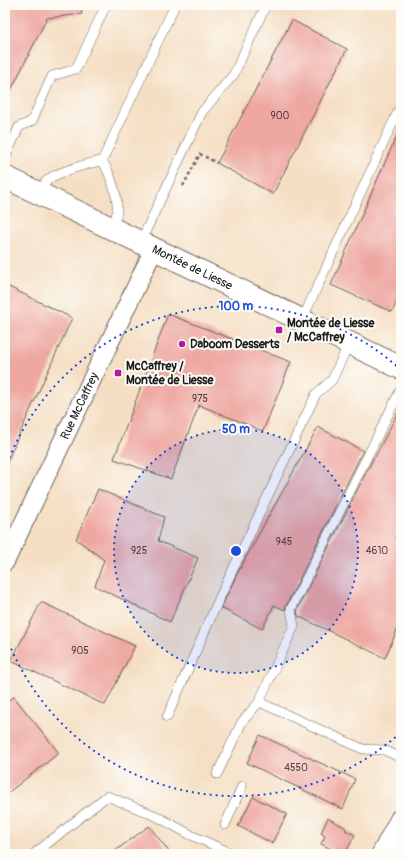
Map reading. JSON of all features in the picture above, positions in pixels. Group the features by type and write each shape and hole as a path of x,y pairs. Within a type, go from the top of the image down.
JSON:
{"street":[{"name":"Montée de Liesse","path":"5,177 401,368"},
{"name":"Rue McCaffrey","path":"5,562 147,246"},
{"path":"383,854 401,820"}],"lane":[{"path":"5,158 19,127 32,121 52,76 76,69 106,5"},
{"path":"102,161 175,5"},
{"path":"147,246 202,112 234,74 266,5"},
{"path":"302,320 401,106"},
{"path":"38,193 45,182 51,177 94,162 102,161"},
{"path":"102,161 107,168 116,202 117,211 112,229"},
{"path":"167,717 219,599 316,394 332,380 349,344"},
{"path":"218,774 242,722 259,702 294,626 291,609 401,388"},
{"path":"259,702 363,749 384,750 401,758"},
{"path":"225,825 242,786"},
{"path":"34,854 107,796 156,816 233,854"}],"path":[{"path":"183,186 200,154 217,163"}],"building":[{"path":"5,5 81,5 82,14 47,18 5,102"},
{"path":"292,20 347,49 273,194 217,163"},
{"path":"401,126 401,293 392,312 331,285"},
{"path":"5,285 72,318 5,466"},
{"path":"168,314 291,362 263,431 199,405 171,479 114,459"},
{"path":"401,406 401,525 395,538 401,541 401,621 385,658 298,616 297,610"},
{"path":"318,427 363,451 285,610 274,605 262,629 221,608 238,572"},
{"path":"98,489 164,517 158,541 198,558 170,622 95,586 104,560 76,539"},
{"path":"41,602 135,646 105,705 11,661"},
{"path":"14,697 59,753 5,795 5,702"},
{"path":"260,735 355,779 343,809 247,763"},
{"path":"253,797 287,814 272,843 238,826"},
{"path":"328,818 355,835 345,854 341,854 321,844 325,836 321,833"},
{"path":"149,826 171,854 111,854"}],"place":[{"name":"Montée de Liesse / McCaffrey","path":"279,330"},
{"name":"Daboom Desserts","path":"182,344"},
{"name":"McCaffrey / Montée de Liesse","path":"118,373"}]}
